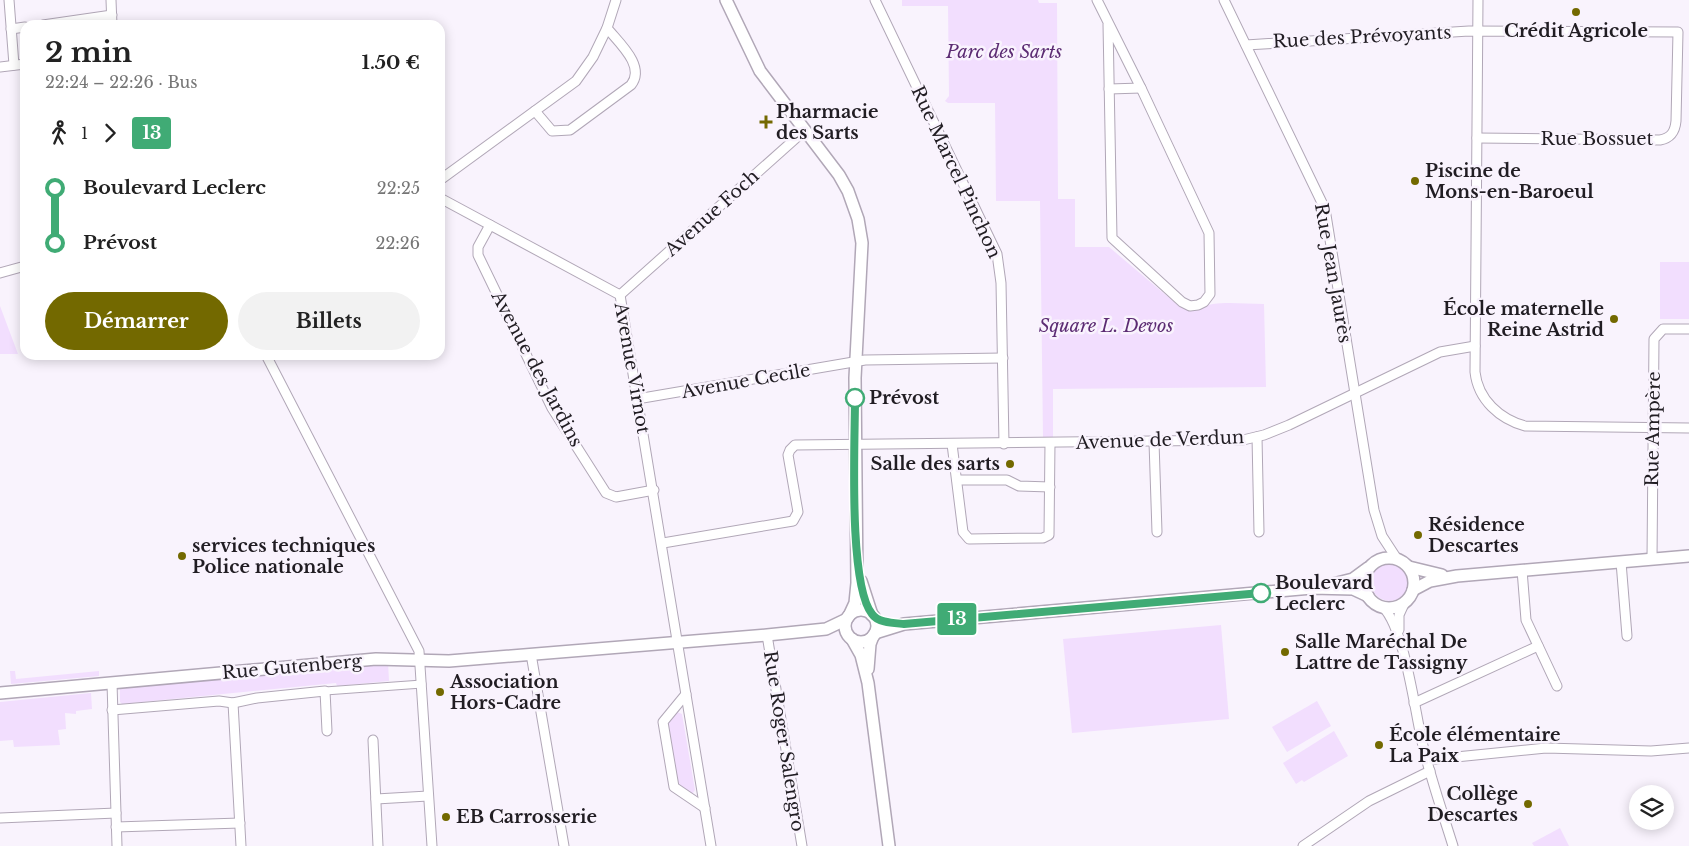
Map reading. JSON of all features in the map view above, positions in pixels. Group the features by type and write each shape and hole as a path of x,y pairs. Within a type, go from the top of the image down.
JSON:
{"street":[{"path":"9,0 14,65"},
{"path":"111,0 113,20"},
{"path":"445,176 535,111 582,74 607,28 616,0"},
{"path":"726,0 760,71 844,184 858,219 861,249 855,362 856,598 846,627 861,655 868,683 889,846"},
{"name":"Rue Marcel Pinchon","path":"875,0 997,254 1000,270 1004,444"},
{"path":"1097,0 1142,88 1209,233 1211,289 1207,299 1194,306 1182,302 1112,238 1108,24"},
{"name":"Rue Jean Jaurès","path":"1224,0 1325,209 1354,393 1377,521 1382,536 1398,559"},
{"path":"1478,0 1475,346 1476,378 1483,395 1492,407 1512,421 1533,427 1689,428"},
{"path":"10,29 20,28"},
{"path":"535,111 552,131 570,130 631,85 637,75 636,66 607,28"},
{"name":"Rue des Prévoyants","path":"1246,45 1478,31 1678,32"},
{"name":"Rue Bossuet","path":"1477,138 1660,140 1668,137 1674,130 1676,121 1678,32"},
{"path":"0,67 20,64"},
{"path":"1109,89 1142,88"},
{"name":"Avenue Foch","path":"620,295 804,131"},
{"name":"Avenue Virnot","path":"445,201 620,295 663,543 711,846"},
{"name":"Avenue des Jardins","path":"490,225 478,246 478,255 560,422 606,493 616,497 654,490"},
{"path":"0,274 20,268"},
{"name":"Rue Ampère","path":"1652,559 1654,338 1664,329 1689,329"},
{"name":"Avenue de Verdun","path":"663,543 793,520 798,512 789,459 791,448 797,445 1223,441 1257,437 1289,425 1440,352 1475,346"},
{"name":"Avenue Cecile","path":"637,399 855,362 1003,358"},
{"path":"269,360 411,634 420,660 432,846"},
{"path":"1257,437 1259,532"},
{"path":"1154,442 1157,532"},
{"path":"952,444 963,532 969,539 1046,537 1050,532 1050,443"},
{"path":"957,480 1007,480 1020,486 1050,487"},
{"path":"1413,590 1430,581 1457,576 1689,556"},
{"path":"856,557 864,594 877,625 869,651 868,683"},
{"path":"1312,588 1352,579 1383,558 1398,559 1409,567 1428,574 1457,576"},
{"path":"1621,562 1627,636"},
{"path":"1368,596 1364,580 1371,566"},
{"path":"1400,638 1400,615 1404,604 1413,590 1414,577 1409,567"},
{"path":"1522,570 1526,620 1557,686"},
{"path":"820,630 862,641 874,634 904,624 1312,588 1353,589 1368,596 1376,604 1383,607 1394,608 1404,604"},
{"path":"1383,607 1392,619 1400,638 1426,760 1453,846"},
{"path":"820,630 861,610 873,616 904,624"},
{"name":"Rue Gutenberg","path":"0,693 376,659 449,661 820,630"},
{"name":"Rue Roger Salengro","path":"767,635 802,846"},
{"path":"1414,703 1538,646"},
{"path":"531,654 564,846"},
{"path":"112,683 117,846"},
{"name":"Rue Gutenberg","path":"112,710 219,701 233,703 257,698 325,691 422,684"},
{"name":"Rue Gutenberg","path":"325,691 328,731"},
{"path":"686,694 663,722 674,787 705,808"},
{"path":"233,703 241,846"},
{"path":"374,740 378,846"},
{"path":"1426,760 1546,748 1651,751 1689,748"},
{"path":"1303,846 1369,801 1430,771"},
{"path":"376,800 428,796"},
{"path":"0,818 116,813"},
{"path":"116,827 240,823"}],"green space":[{"name":"Square L. Devos","path":"902,0 1038,0 1039,3 1057,3 1058,199 1075,199 1075,247 1109,247 1180,307 1187,310 1195,311 1208,305 1219,303 1264,304 1266,387 1053,389 1053,437 1043,437 1040,201 996,201 995,103 948,103 945,101 949,96 948,6 902,6"},
{"path":"1660,262 1689,262 1689,319 1660,319"},
{"path":"0,306 18,354 0,354"},
{"path":"1390,563 1397,564 1403,569 1408,575 1408,589 1403,595 1397,600 1390,601 1383,600 1377,595 1372,589 1371,582 1372,575 1377,569 1383,564"},
{"path":"1221,625 1229,719 1072,733 1063,639"},
{"path":"388,662 389,681 337,686 336,683 122,704 120,702 120,687"},
{"path":"10,671 15,671 16,679 99,671 99,676 11,684"},
{"path":"91,693 92,709 76,711 76,714 65,713 66,729 58,730 60,745 14,747 13,740 0,741 0,702"},
{"path":"1317,701 1331,726 1287,752 1272,727"},
{"path":"677,712 682,714 695,790 692,794 678,784 667,725"},
{"path":"1334,731 1348,756 1304,782 1302,780 1296,784 1283,763"},
{"path":"1560,828 1569,846 1534,846 1532,843"}],"bus line":[{"name":"13","path":"855,398 856,557 864,594 874,617 904,624 1261,593"}],"place":[{"name":"Crédit Agricole","path":"1576,12"},
{"name":"Pharmacie des Sarts","path":"766,122"},
{"name":"Piscine de Mons-en-Baroeul","path":"1415,181"},
{"name":"École maternelle Reine Astrid","path":"1614,319"},
{"name":"Prévost","path":"855,398"},
{"name":"Salle des sarts","path":"1010,464"},
{"name":"Résidence Descartes","path":"1418,535"},
{"name":"services techniques Police nationale","path":"182,556"},
{"name":"Boulevard Leclerc","path":"1261,593"},
{"name":"Salle Maréchal De Lattre de Tassigny","path":"1285,652"},
{"name":"Association Hors-Cadre","path":"440,692"},
{"name":"École élémentaire La Paix","path":"1379,745"},
{"name":"Collège Descartes","path":"1528,804"},
{"name":"EB Carrosserie","path":"446,817"}],"park label":[{"name":"Parc des Sarts","path":"1004,52"}]}
